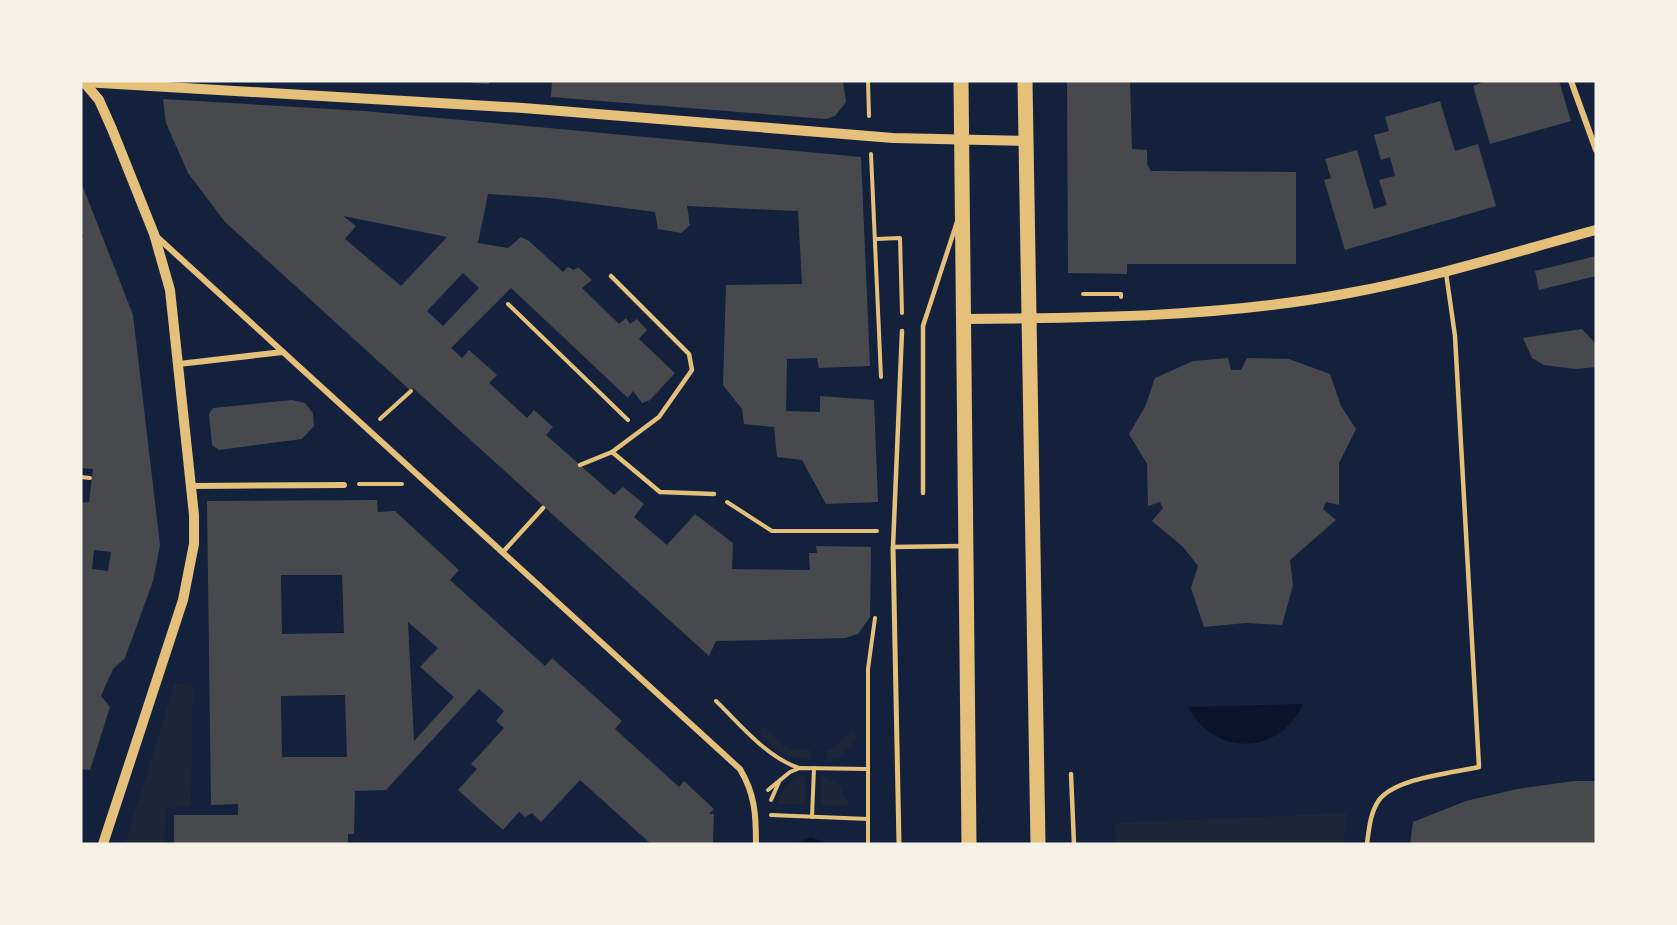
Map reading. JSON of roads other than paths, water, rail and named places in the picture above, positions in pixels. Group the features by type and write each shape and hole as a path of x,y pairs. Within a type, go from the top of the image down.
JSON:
{"main road":[{"path":"961,81 969,844"},
{"path":"1024,81 1038,844"}],"street":[{"path":"83,81 523,108 869,136 962,141 1026,141"},
{"path":"83,81 104,110 154,234 173,305 192,486 194,544 190,573 103,844"},
{"path":"1571,81 1596,150"},
{"path":"964,319 1170,315 1312,299 1350,293 1445,270 1596,230"},
{"path":"154,234 740,769 751,788 756,811 756,844"},
{"path":"179,364 283,352"},
{"path":"192,486 344,485"},
{"path":"893,547 899,844"}],"lane":[{"path":"923,493 923,326 963,206"},
{"path":"1367,844 1372,813 1390,789 1479,767 1455,336 1445,270"},
{"path":"580,465 612,452 659,417 692,370 689,354 611,276"},
{"path":"902,331 893,547 967,546"},
{"path":"612,452 660,492 714,494"},
{"path":"503,552 543,508"},
{"path":"1071,774 1074,844"}]}
